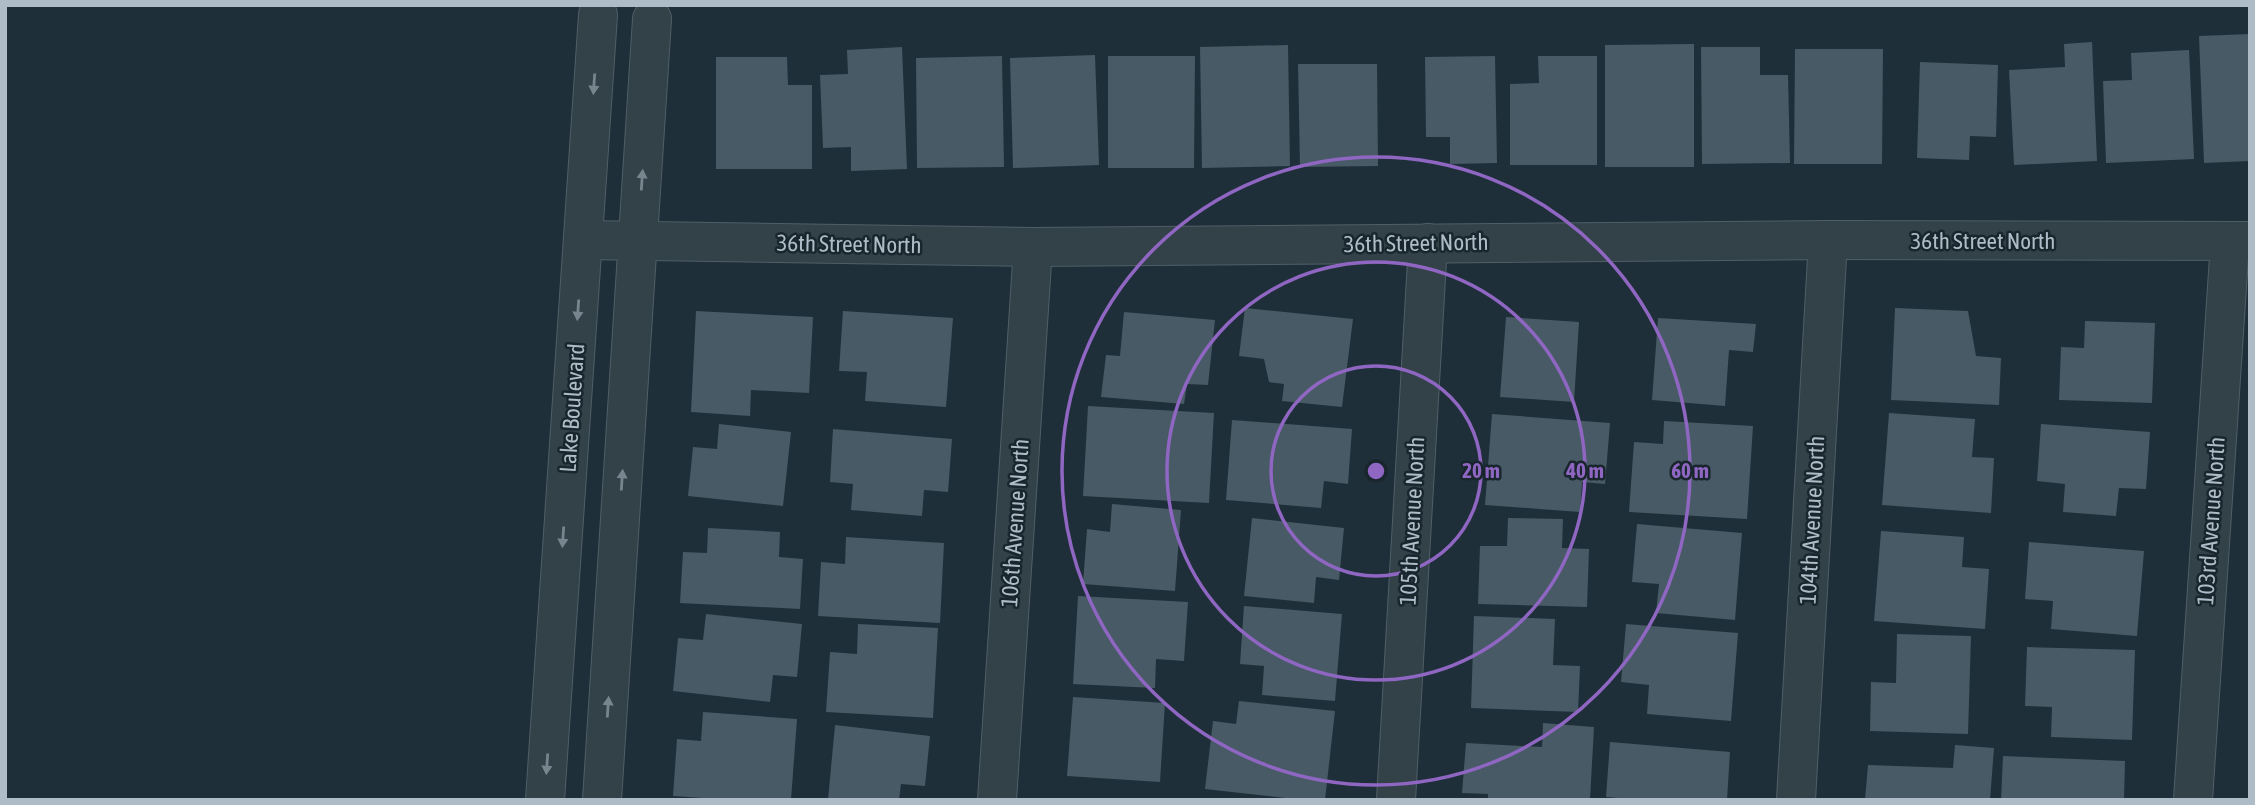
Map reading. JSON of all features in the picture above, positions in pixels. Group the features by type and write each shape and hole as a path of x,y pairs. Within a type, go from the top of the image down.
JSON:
{"street":[{"name":"Lake Boulevard","path":"545,800 583,240 592,10 666,12 638,241 602,800"},
{"name":"36th Street North","path":"583,240 1033,247 1828,240 2240,242"},
{"name":"104th Avenue North","path":"1796,800 1828,240"},
{"name":"103rd Avenue North","path":"2193,800 2240,242"},
{"name":"105th Avenue North","path":"1396,800 1428,243"},
{"name":"106th Avenue North","path":"997,800 1033,247"}],"building":[{"path":"2250,34 2250,161 2204,163 2199,36"},
{"path":"2092,42 2097,161 2014,165 2009,70 2065,67 2064,44"},
{"path":"1694,44 1694,167 1605,167 1605,45"},
{"path":"1288,45 1290,166 1202,168 1200,47"},
{"path":"902,47 907,169 851,171 851,147 823,148 820,75 848,74 847,50"},
{"path":"1701,47 1760,47 1760,75 1788,75 1790,163 1702,164"},
{"path":"1795,49 1883,49 1882,164 1794,164"},
{"path":"2189,50 2194,159 2106,163 2103,81 2132,80 2131,53"},
{"path":"1095,55 1099,165 1013,168 1010,58"},
{"path":"1002,56 1004,167 917,168 916,58"},
{"path":"1108,56 1195,56 1194,168 1108,168"},
{"path":"1495,56 1497,163 1450,164 1450,137 1426,137 1425,57"},
{"path":"1538,56 1597,56 1597,165 1510,165 1510,84 1539,83"},
{"path":"716,57 787,57 788,85 812,85 812,169 716,169"},
{"path":"1920,62 1998,65 1996,137 1970,136 1969,160 1917,158"},
{"path":"1298,64 1377,64 1378,166 1300,167"},
{"path":"1245,308 1353,319 1342,407 1282,401 1284,384 1269,382 1264,359 1239,356"},
{"path":"1895,308 1968,311 1976,356 2001,358 1999,405 1891,400"},
{"path":"696,311 813,317 809,393 751,390 750,416 691,412"},
{"path":"843,311 953,318 946,407 865,401 867,372 839,371"},
{"path":"1124,312 1215,320 1208,385 1187,384 1184,404 1101,397 1106,355 1120,356"},
{"path":"1506,317 1579,322 1574,402 1500,397"},
{"path":"1658,318 1756,324 1753,352 1729,350 1725,406 1652,400"},
{"path":"2085,321 2155,323 2152,403 2059,400 2061,347 2084,348"},
{"path":"1088,406 1214,413 1209,503 1083,496"},
{"path":"1889,413 1975,419 1972,457 1994,458 1991,513 1882,505"},
{"path":"1492,414 1610,423 1605,484 1582,482 1580,512 1485,505"},
{"path":"1232,420 1352,429 1348,484 1324,481 1321,508 1226,500"},
{"path":"1664,421 1753,426 1747,519 1629,512 1634,442 1663,444"},
{"path":"719,424 791,432 783,506 688,496 693,447 717,449"},
{"path":"2041,424 2150,432 2146,489 2119,488 2116,516 2063,512 2065,484 2037,481"},
{"path":"833,429 952,439 948,492 924,490 922,516 851,510 853,484 830,482"},
{"path":"1112,504 1181,510 1175,591 1083,584 1087,529 1110,532"},
{"path":"1252,518 1344,528 1339,580 1316,577 1314,603 1244,596"},
{"path":"1508,518 1563,519 1562,548 1589,549 1587,607 1478,604 1480,546 1507,546"},
{"path":"1637,524 1742,533 1735,620 1656,613 1659,584 1632,582"},
{"path":"708,528 780,532 779,557 803,559 800,609 680,603 683,552 707,553"},
{"path":"1881,531 1964,537 1962,567 1989,569 1985,629 1874,621"},
{"path":"846,537 944,543 940,623 818,616 821,562 845,564"},
{"path":"2029,542 2144,551 2137,636 2051,629 2053,601 2025,599"},
{"path":"1078,596 1188,602 1184,661 1156,659 1155,688 1073,684"},
{"path":"1244,606 1342,614 1335,701 1262,695 1264,666 1240,664"},
{"path":"706,614 802,624 797,677 773,675 770,702 673,691 678,638 703,640"},
{"path":"1474,616 1555,619 1553,665 1580,666 1578,712 1471,708"},
{"path":"858,624 938,628 933,718 826,712 830,652 857,654"},
{"path":"1626,624 1738,633 1731,721 1647,714 1649,685 1621,682"},
{"path":"1897,634 1971,636 1968,734 1870,731 1871,682 1896,683"},
{"path":"2027,647 2135,650 2132,740 2051,737 2052,707 2025,706"},
{"path":"1073,697 1165,703 1160,782 1067,776"},
{"path":"1239,701 1335,711 1325,800 1205,789 1213,721 1236,724"},
{"path":"703,712 797,719 791,800 673,796 677,739 701,741"},
{"path":"1543,723 1594,727 1590,800 1488,800 1488,794 1462,793 1466,743 1542,747"},
{"path":"835,725 930,736 925,786 901,784 899,800 828,800"},
{"path":"1610,742 1730,752 1727,800 1642,800 1606,797"},
{"path":"1955,745 1994,748 1990,800 1865,800 1868,765 1953,768"},
{"path":"2003,756 2125,761 2124,800 2001,800"}]}
